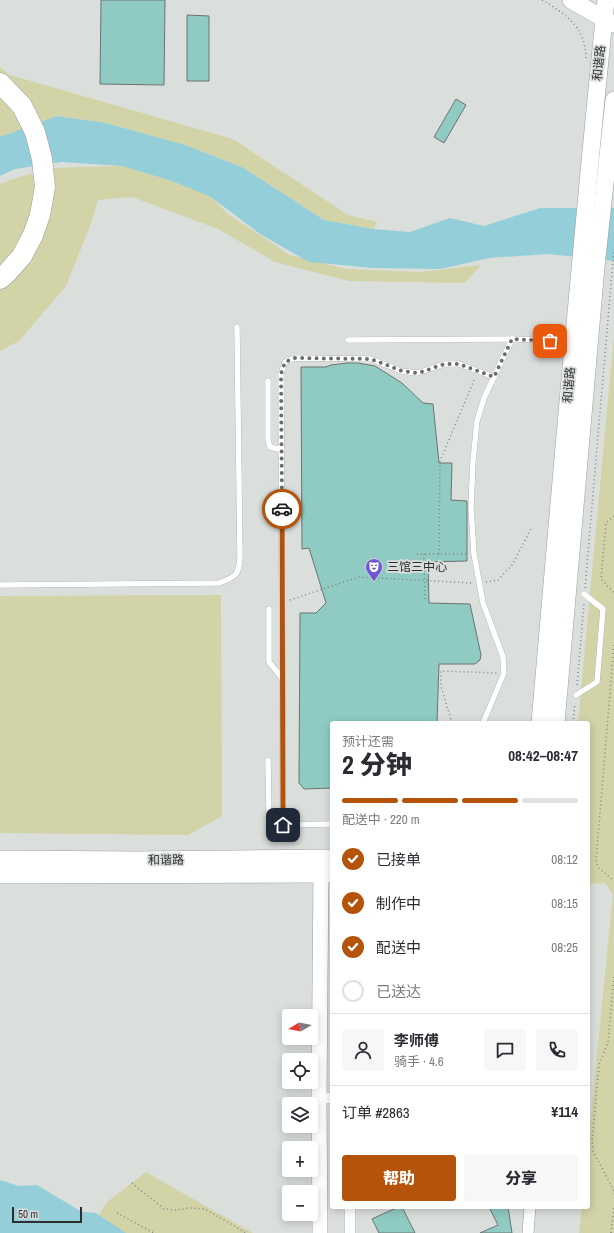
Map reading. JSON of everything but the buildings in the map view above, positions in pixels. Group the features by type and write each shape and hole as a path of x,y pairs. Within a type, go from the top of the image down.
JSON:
{"highway":[{"path":"0,84 22,106 35,132 42,160 45,187 40,215 33,235 22,256 0,279"},
{"path":"0,95 14,109 26,135 33,158 36,182 34,208 28,231 15,253 0,269"}],"main road":[{"path":"571,0 607,9"},
{"name":"和谐路","path":"556,721 596,268 594,199 607,9"},
{"name":"和谐路","path":"594,199 613,115 614,100"},
{"name":"和谐路","path":"540,721 573,341 596,268"},
{"name":"和谐路","path":"0,859 137,860 330,858"},
{"name":"和谐路","path":"0,875 326,874"}],"street":[{"path":"320,1233 325,1098 326,874"},
{"path":"350,1209 350,1233"},
{"path":"528,1233 530,1209"}],"lane":[{"path":"0,584 219,583 230,579 238,571 240,557 237,327"},
{"path":"348,340 512,339 573,341"},
{"path":"484,721 504,673 503,657 483,603 474,554 471,507 473,461 477,421 484,398 512,339"},
{"path":"283,825 281,374 285,362 295,358 371,359 402,371 418,373 445,364 459,364 494,377"},
{"path":"268,381 268,440 270,447 282,450"},
{"path":"576,695 597,682 603,609 584,594"},
{"path":"269,609 269,662 282,678"},
{"path":"268,760 269,814 272,820 283,825 330,824"}],"path":[{"path":"542,0 562,12 574,25 583,40 586,52 586,65"},
{"path":"574,721 584,594 596,268 614,249"},
{"path":"439,554 440,461 478,371"},
{"path":"614,516 606,523 601,579 614,593"},
{"path":"282,602 359,577 480,583 498,580 512,565 531,529"},
{"path":"417,554 469,554"},
{"path":"424,554 425,601"},
{"path":"614,645 596,861 598,868 614,881"},
{"path":"451,721 440,686 441,671 504,673"},
{"path":"614,977 608,1042 599,1065 592,1140 593,1151 613,1189 614,1194"},
{"path":"132,1183 164,1209 205,1209 246,1233"},
{"path":"611,1233 614,1206"},
{"path":"117,1213 154,1233"}],"green space":[{"path":"0,67 10,75 233,139 348,215 377,222 373,229 324,220 242,167 185,145 106,123 57,116 0,137"},
{"path":"122,166 172,181 211,197 228,214 290,255 346,269 419,272 481,265 465,283 349,281 275,262 218,229 132,197 98,200 91,224 66,286 19,341 0,351 0,184 52,168"},
{"path":"614,335 614,1233 579,1233 582,1209 590,1209 590,1124 613,894 605,883 590,884 590,721 578,721"},
{"path":"221,595 222,816 188,835 0,833 0,596"},
{"path":"146,1172 253,1233 110,1233 94,1222 107,1202"}],"water":[{"path":"57,116 106,123 185,145 242,167 324,220 373,229 410,232 450,218 484,226 540,208 614,208 614,261 549,254 489,258 441,269 373,268 309,262 260,234 211,197 172,181 122,166 62,162 15,169 0,176 0,137"},
{"path":"0,1180 19,1186 37,1185 82,1212 96,1213 126,1233 0,1233"}],"way so far":[{"path":"282,509 281,374 285,362 295,358 371,359 402,371 418,373 445,364 459,364 494,377 512,339 550,341"}],"place":[{"name":"三馆三中心","path":"374,582"}],"route":[{"path":"282,509 283,825"}]}
